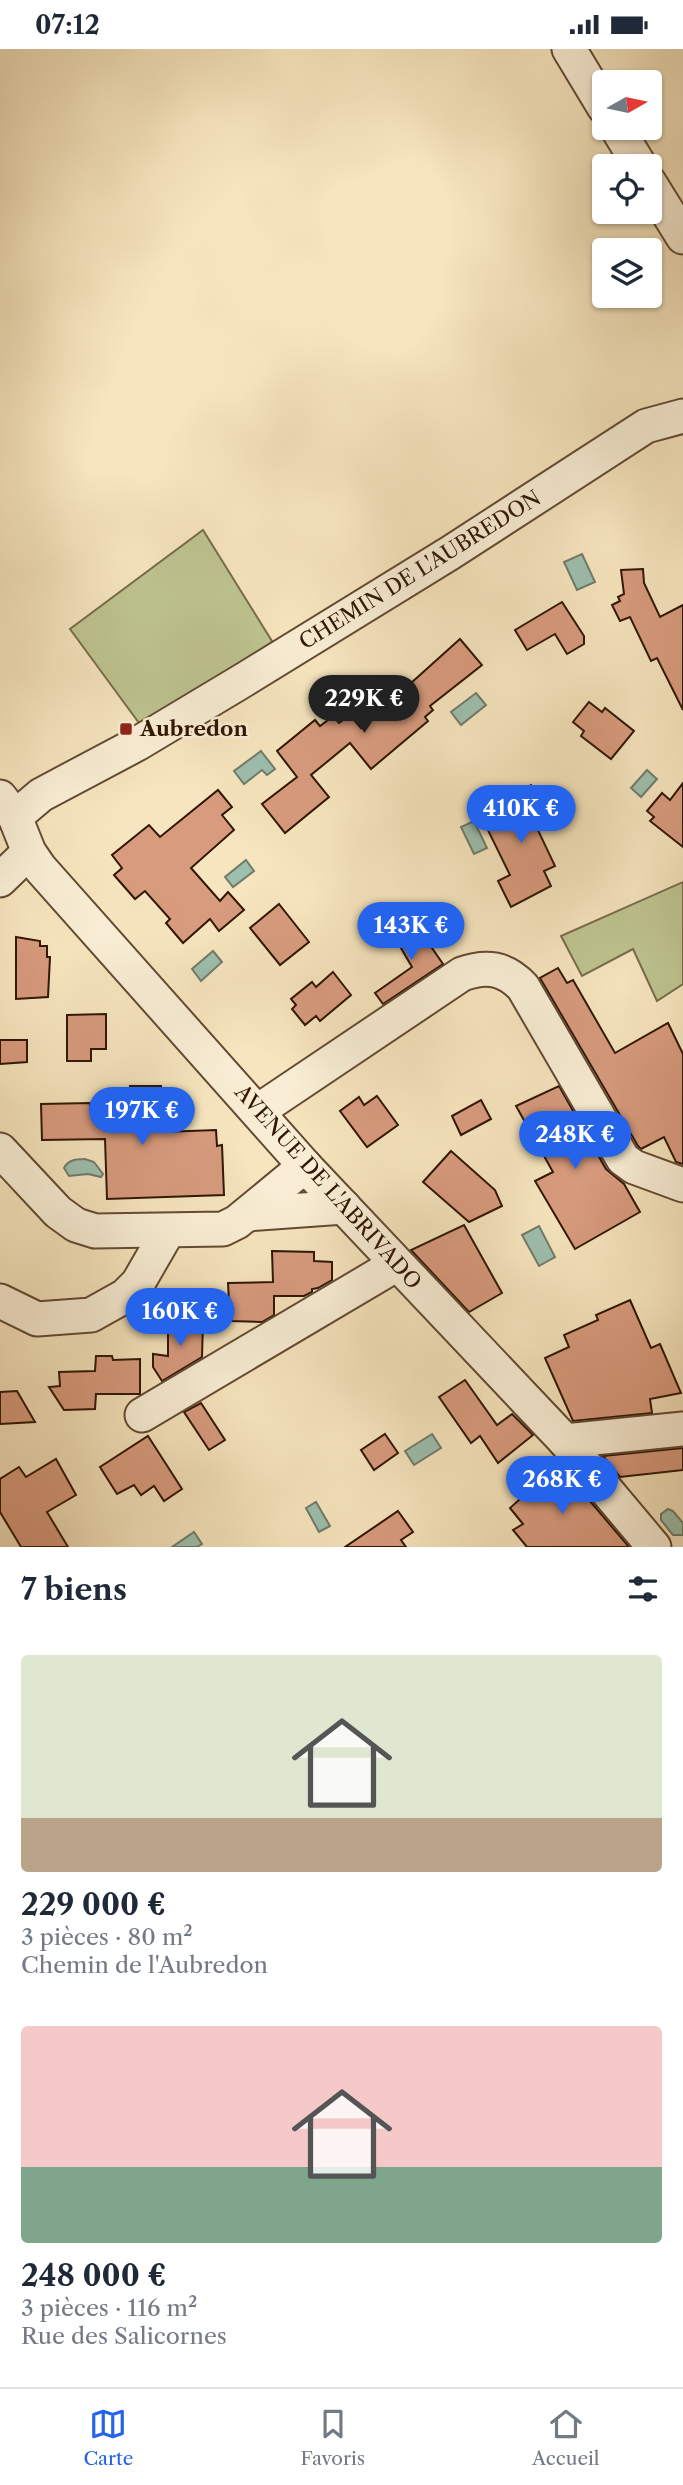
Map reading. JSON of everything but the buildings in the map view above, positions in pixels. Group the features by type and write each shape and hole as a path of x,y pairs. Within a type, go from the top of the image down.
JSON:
{"street":[{"path":"569,49 592,87"},
{"path":"662,203 683,237"},
{"name":"CHEMIN DE L'AUBREDON","path":"8,807 41,795 147,738 438,560 646,426 683,416"},
{"name":"AVENUE DE L'ABRIVADO","path":"8,807 29,852 40,867 305,1166 565,1441 654,1547"},
{"path":"0,880 29,852"},
{"path":"258,1111 462,974 477,968 496,969 511,975 523,987 623,1159 634,1167 683,1185"},
{"path":"0,1150 58,1212 76,1225 95,1231 223,1229 237,1223 305,1166"},
{"path":"248,1214 344,1207"},
{"path":"0,1301 37,1319 91,1315 125,1296 138,1283 168,1231"},
{"path":"142,1415 397,1264"},
{"path":"565,1441 683,1429"}],"green space":[{"path":"203,530 275,646 139,723 70,629"},
{"path":"683,882 683,984 657,1001 633,949 582,976 561,936"}],"shaded area":[{"path":"582,554 595,582 577,590 564,562"},
{"path":"476,693 486,705 461,725 451,712"},
{"path":"261,751 275,769 267,775 262,770 244,784 234,771"},
{"path":"647,770 657,779 641,797 631,788"},
{"path":"474,821 487,848 474,854 461,827"},
{"path":"246,860 254,871 233,887 225,877"},
{"path":"213,951 222,962 201,981 192,969"},
{"path":"85,1159 94,1162 103,1174 101,1177 88,1174 69,1176 64,1168 66,1165"},
{"path":"539,1226 555,1257 539,1266 522,1235"},
{"path":"432,1434 441,1448 414,1465 405,1451"},
{"path":"316,1502 330,1526 319,1532 306,1508"},
{"path":"668,1509 683,1523 683,1535 673,1535 661,1520 661,1514"},
{"path":"194,1532 202,1544 197,1547 172,1547"}],"place":[{"name":"Aubredon","path":"126,729"}]}
